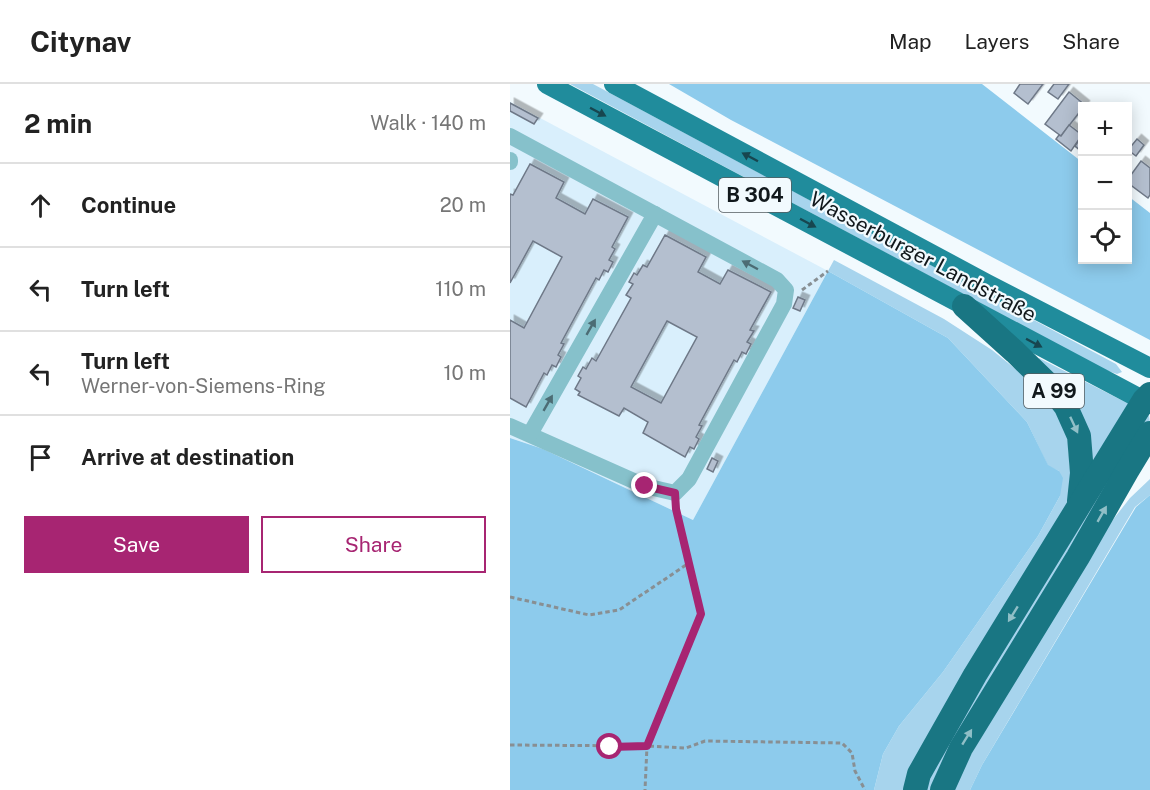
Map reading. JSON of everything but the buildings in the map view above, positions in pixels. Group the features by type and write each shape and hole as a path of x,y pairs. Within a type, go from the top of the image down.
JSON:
{"highway":[{"name":"A 99","path":"964,306 1049,385 1066,407 1079,435 1082,473 1079,507"},
{"name":"A 99","path":"915,790 919,774 975,675 1148,399"},
{"path":"942,790 961,748 1150,433"},
{"path":"1127,471 1150,463"}],"main road":[{"name":"Wasserburger Landstraße","path":"547,84 964,306 1148,399"},
{"name":"Wasserburger Landstraße","path":"614,84 987,284 1150,368"}],"street":[{"path":"510,136 777,280 786,290 784,304 689,479 675,493 645,486 510,426"},
{"path":"530,434 655,214"}],"path":[{"path":"784,304 828,271"},
{"path":"645,790 647,746 701,614 676,509 675,493"},
{"path":"510,597 589,615 619,610 690,563"},
{"path":"510,745 686,748 705,741 842,743 852,753 855,771 866,790"}],"shaded area":[{"path":"570,84 593,84 1116,364 1122,372 1117,374 1105,370"},
{"path":"669,84 982,84 1078,159 1078,264 1132,264 1132,199 1150,213 1150,340 731,120"},
{"path":"510,102 828,271 693,520 543,449 510,438"},
{"path":"834,260 944,319 992,350 1038,387 1059,415 1067,431 1072,493 1057,526 906,790 874,790 883,754 899,726 943,672 1038,536 1060,496 1059,471 1048,466 1027,422 948,338 828,271"},
{"path":"828,271 948,338 1027,422 1048,465 1059,471 1063,478 1060,496 1038,536 943,672 899,726 883,754 874,790 510,790 510,438 543,449 693,520"},
{"path":"1039,358 1131,405 1093,470 1036,364"},
{"path":"1149,415 1150,423 933,790 922,790 934,761"},
{"path":"1150,479 1150,495 1135,507 982,765 970,790 954,790 997,706 1108,526 1130,498"},
{"path":"1150,495 1150,790 970,790 982,765 1136,507"}],"route":[{"path":"610,747 647,746 701,614 676,509 675,493 645,486"}]}
